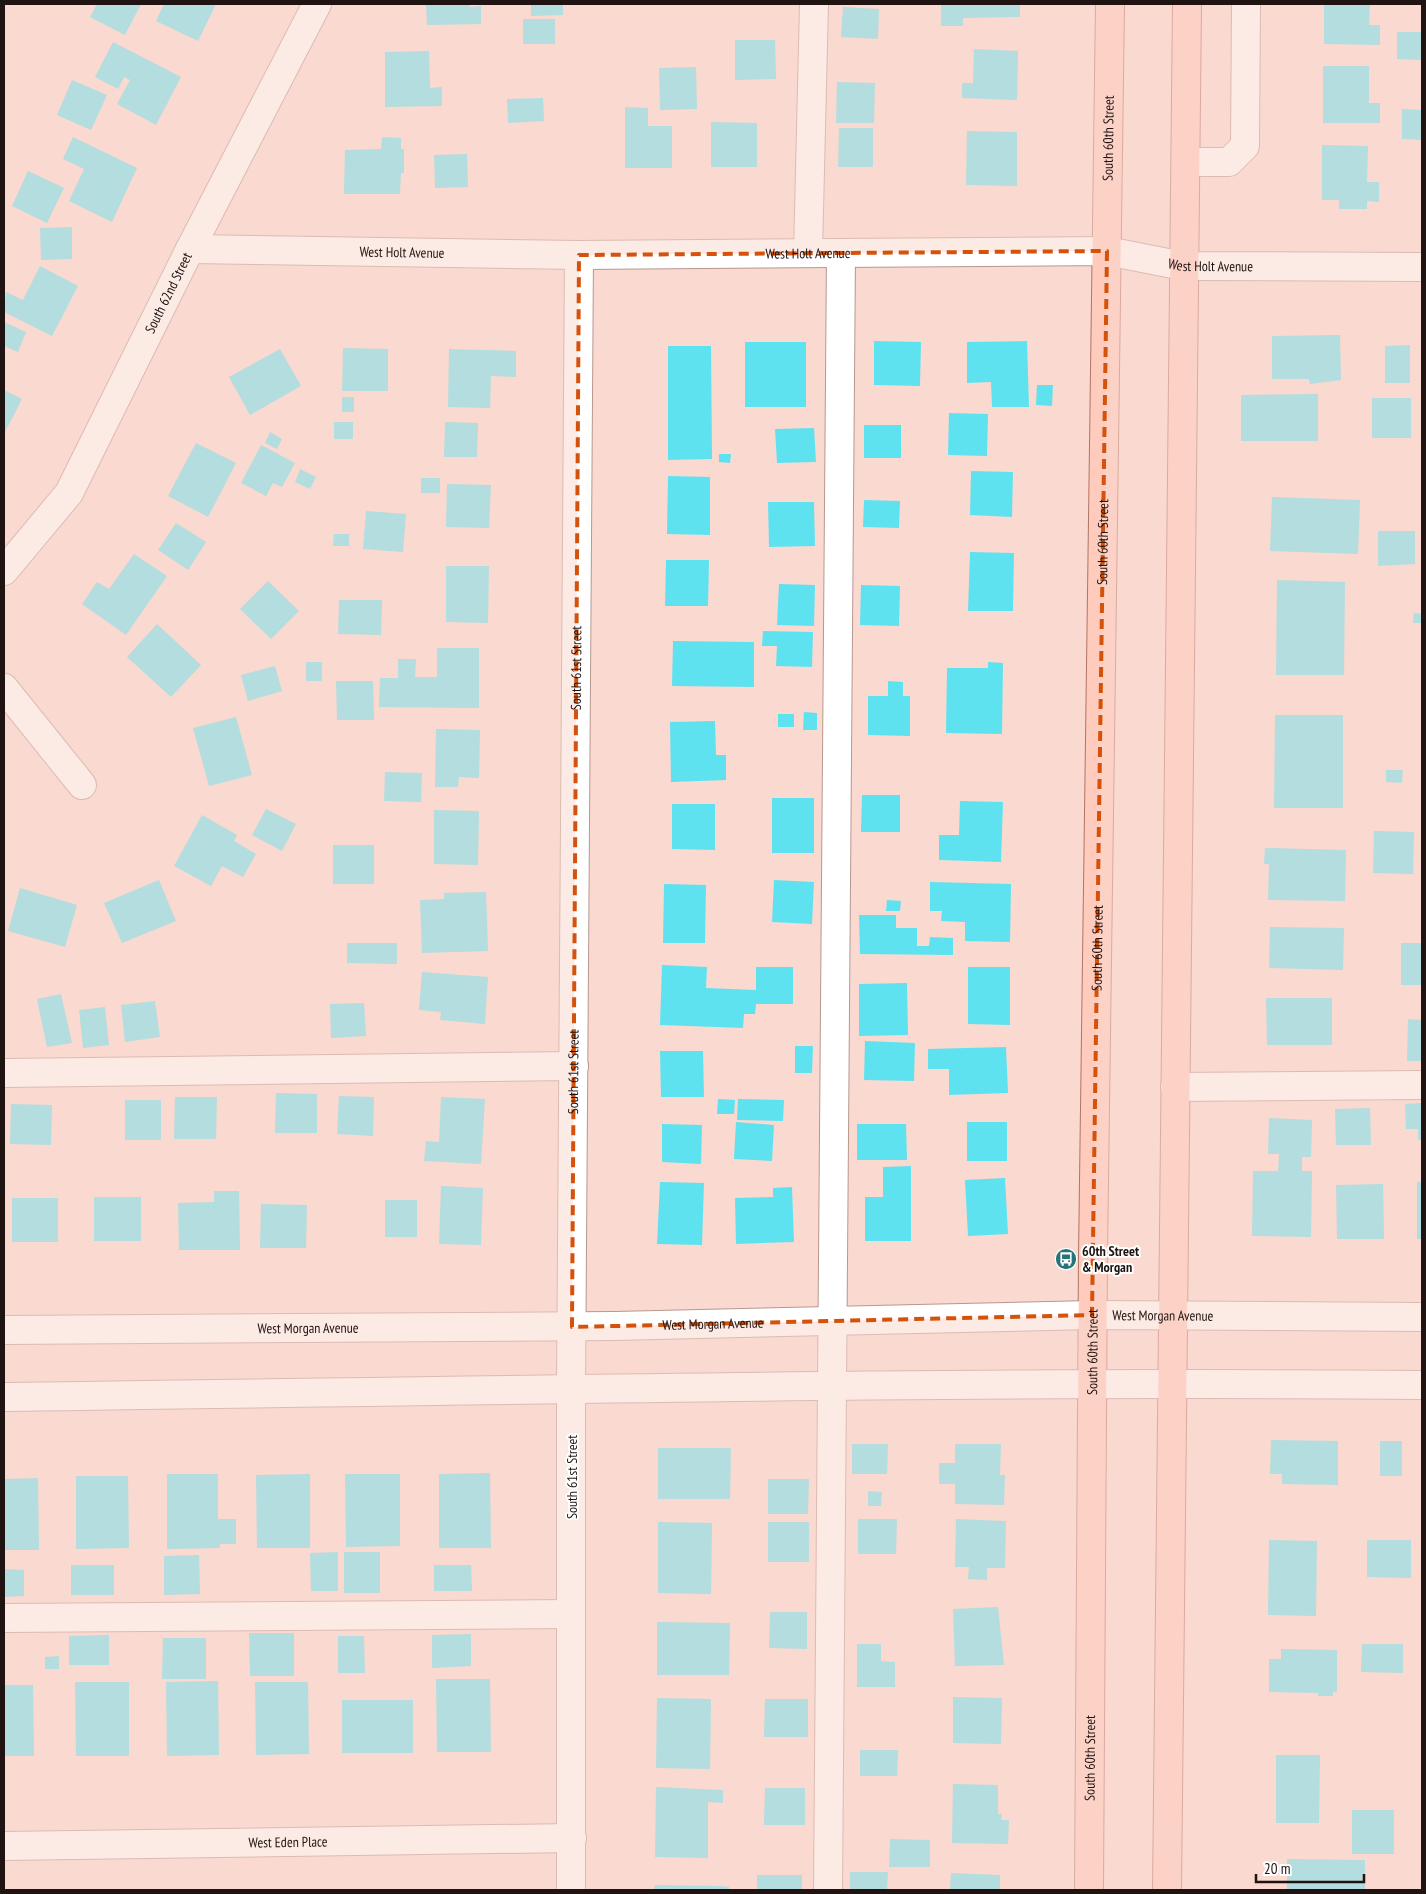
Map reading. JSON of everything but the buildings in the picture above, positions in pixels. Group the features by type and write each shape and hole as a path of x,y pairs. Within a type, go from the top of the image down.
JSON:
{"main road":[{"name":"South 60th Street","path":"1088,1890 1092,1315 1110,4"},
{"path":"1167,1890 1172,1602 1171,1383 1187,4"}],"street":[{"name":"South 62nd Street","path":"4,571 69,493 190,248 317,4"},
{"path":"808,253 814,4"},
{"path":"1186,162 1229,162 1245,146 1246,4"},
{"name":"West Holt Avenue","path":"190,248 579,254 1107,251 1183,266 1422,267"},
{"path":"828,1890 841,253"},
{"name":"South 61st Street","path":"571,1890 571,1389 579,254"},
{"path":"4,688 82,785"},
{"path":"4,1073 574,1066"},
{"path":"1175,1087 1422,1085"},
{"name":"West Morgan Avenue","path":"4,1330 572,1327 1092,1315 1422,1317"},
{"path":"4,1397 831,1385 1171,1383 1422,1385"},
{"path":"4,1618 571,1614"},
{"name":"West Eden Place","path":"4,1846 572,1838"}],"highlighted area":[{"path":"1107,251 1092,1315 572,1327 579,255"}],"place":[{"name":"60th Street & Morgan","path":"1066,1259"}]}
